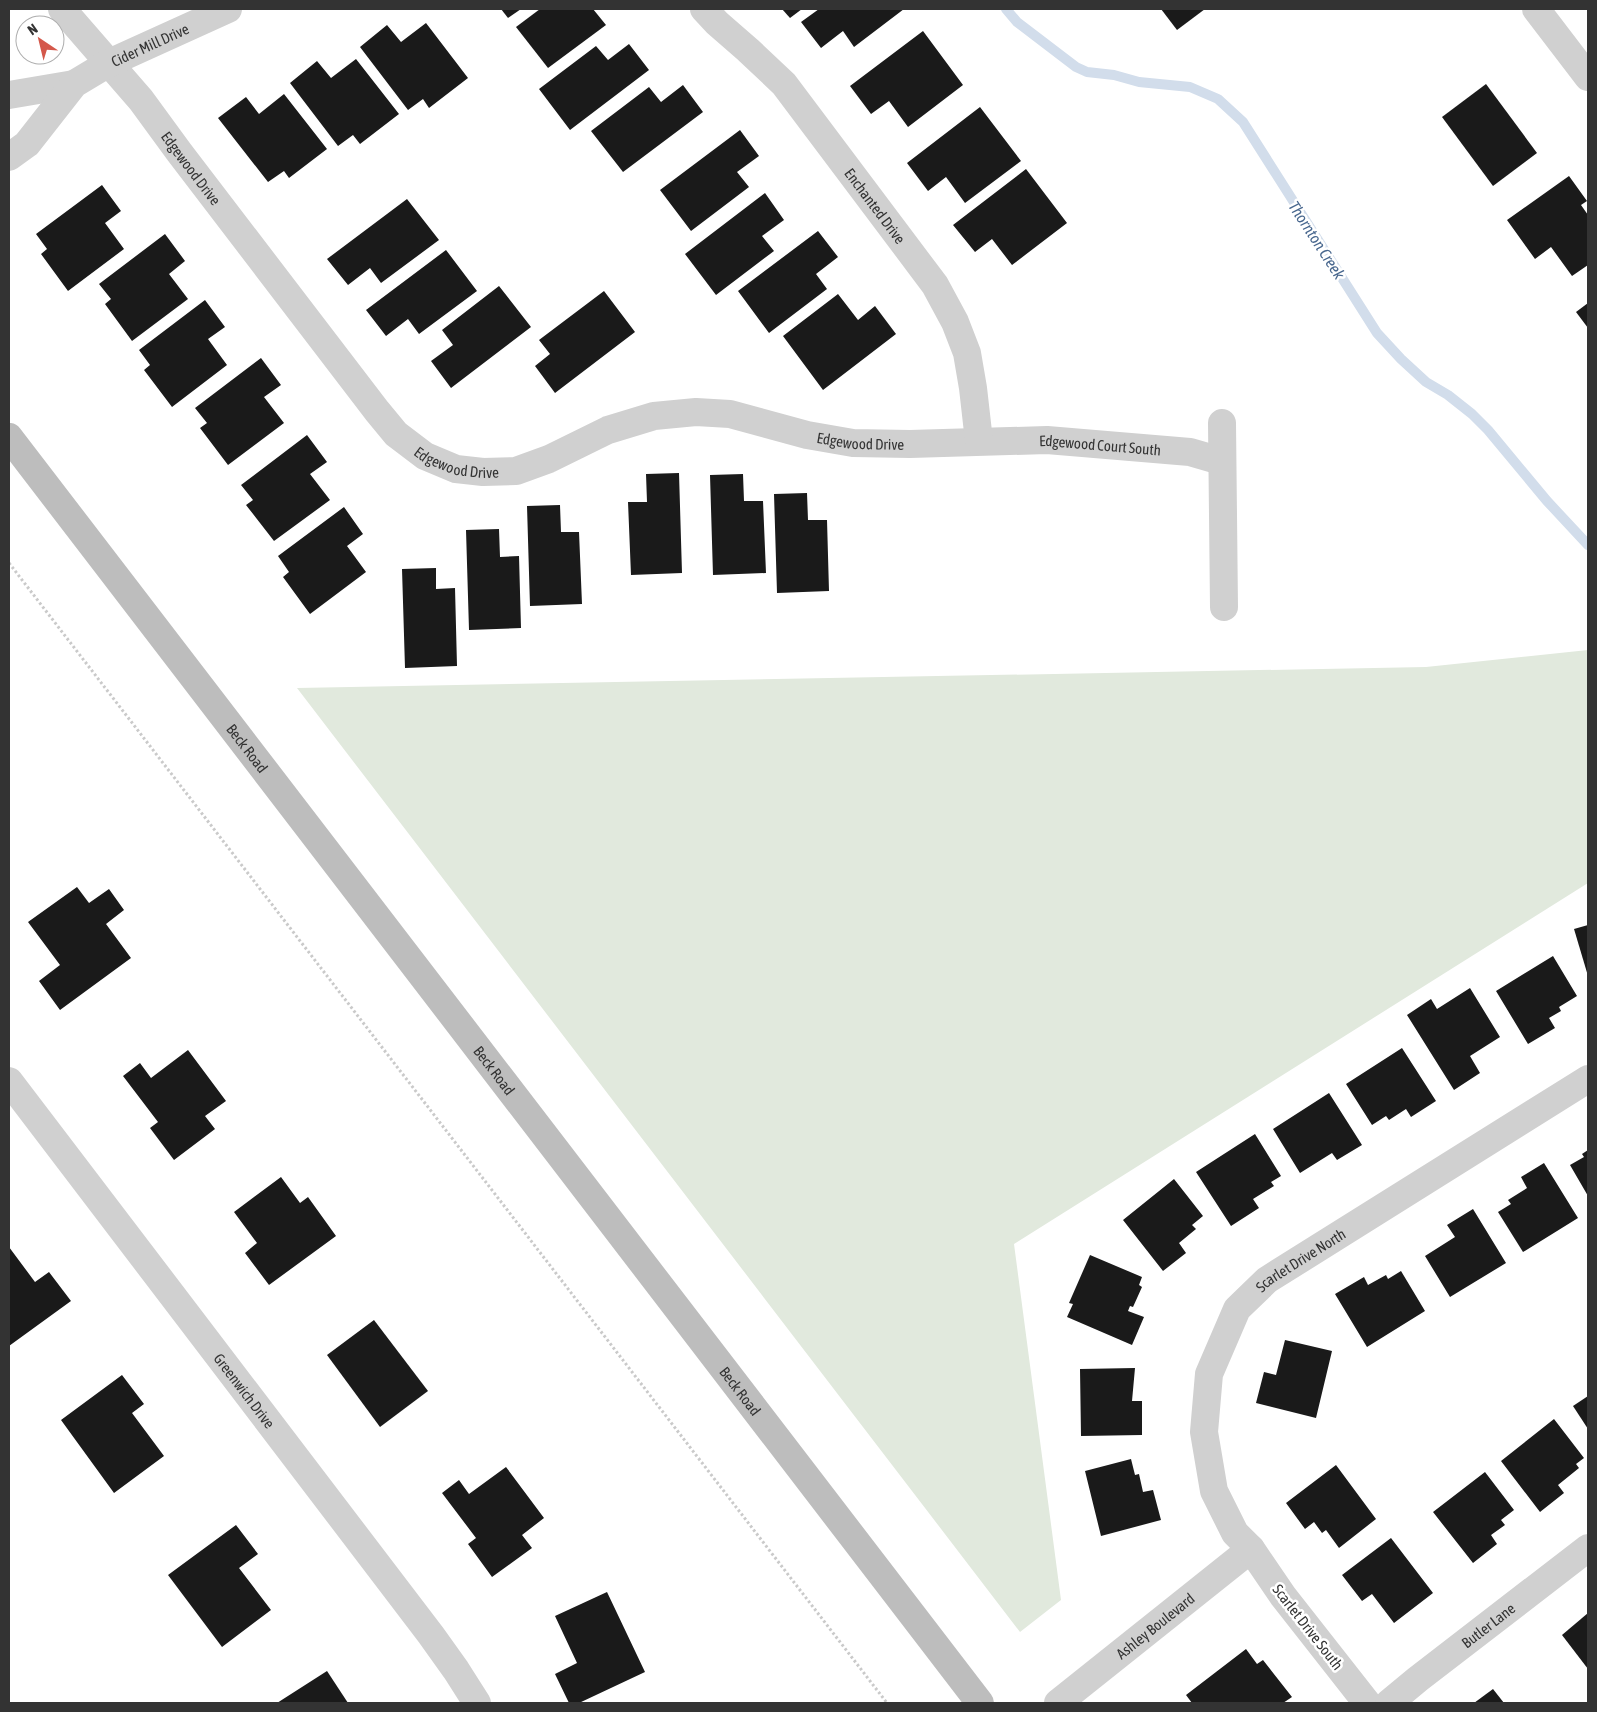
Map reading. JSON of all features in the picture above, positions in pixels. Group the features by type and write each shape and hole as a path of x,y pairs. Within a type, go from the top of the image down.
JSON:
{"main road":[{"name":"Beck Road","path":"9,437 980,1703"}],"street":[{"name":"Edgewood Drive","path":"62,9 141,100 377,412 396,434 425,456 456,469 483,472 516,471 549,459 608,430 654,416 696,412 730,414 807,435 853,443 910,444 979,441"},
{"name":"Cider Mill Drive","path":"9,157 27,144 74,84 109,63 228,9"},
{"name":"Enchanted Drive","path":"704,9 784,84 935,285 955,322 967,352 979,441"},
{"path":"1536,9 1588,76"},
{"name":"Cider Mill Drive","path":"9,95 74,84"},
{"path":"1222,423 1224,607"},
{"name":"Edgewood Court South","path":"979,441 1047,440 1190,452 1221,461"},
{"name":"Scarlet Drive North","path":"1250,1549 1235,1533 1214,1491 1204,1432 1209,1374 1237,1309 1267,1280 1588,1079"},
{"name":"Greenwich Drive","path":"9,1081 431,1635 477,1703"},
{"name":"Butler Lane","path":"1389,1703 1588,1548"},
{"name":"Ashley Boulevard","path":"1058,1703 1250,1549"},
{"name":"Scarlet Drive South","path":"1250,1549 1283,1596 1368,1703"}],"path":[{"path":"9,563 887,1703"}],"shaded area":[{"path":"1588,650 1588,883 1014,1244 1061,1600 1020,1632 297,688 1426,667"}],"building":[{"path":"501,9 521,9 508,18"},
{"path":"540,9 593,9 606,25 548,68 516,27"},
{"path":"782,9 802,9 790,18"},
{"path":"819,9 904,9 854,47 843,31 821,48 801,22"},
{"path":"1161,9 1205,9 1177,30"},
{"path":"426,23 468,78 429,108 423,99 408,110 360,47 387,25 401,42"},
{"path":"923,31 963,85 908,127 889,101 871,114 850,86"},
{"path":"629,44 649,70 570,130 539,89 596,46 608,60"},
{"path":"356,59 399,114 360,144 353,135 338,146 290,83 317,61 331,78"},
{"path":"1486,84 1537,153 1493,186 1442,117"},
{"path":"683,85 703,112 623,172 591,131 649,87 661,102"},
{"path":"284,94 327,149 289,178 284,171 268,182 218,118 246,97 259,114"},
{"path":"980,107 1021,161 965,203 946,177 928,191 907,163"},
{"path":"740,130 759,156 737,172 749,187 691,231 660,190"},
{"path":"1026,169 1067,223 1012,265 992,239 975,252 953,225"},
{"path":"1569,176 1587,201 1581,205 1588,215 1588,265 1572,276 1551,247 1535,259 1507,220"},
{"path":"102,185 121,211 105,223 124,249 68,291 41,254 47,249 36,234"},
{"path":"765,193 784,220 762,236 774,251 716,295 685,254"},
{"path":"407,199 439,240 381,283 370,268 348,285 327,259"},
{"path":"818,231 838,257 816,274 827,289 769,333 738,291"},
{"path":"165,234 185,261 169,274 188,299 132,341 105,304 111,299 99,284"},
{"path":"446,250 477,291 419,334 408,319 386,336 366,310"},
{"path":"499,286 531,327 451,388 431,361 453,345 442,330"},
{"path":"604,291 635,332 555,393 535,366 550,354 539,340"},
{"path":"838,294 858,320 875,306 896,334 823,390 783,336"},
{"path":"205,300 225,327 208,339 227,365 172,407 144,370 150,365 139,350"},
{"path":"1588,303 1588,328 1576,312"},
{"path":"261,358 281,385 264,397 284,423 228,465 200,428 207,423 195,408"},
{"path":"307,435 327,462 310,474 330,500 274,541 246,505 253,500 241,485"},
{"path":"679,473 682,573 631,575 628,502 647,502 646,474"},
{"path":"743,474 744,501 763,501 766,573 713,575 710,475"},
{"path":"807,493 808,520 827,520 829,591 777,593 774,494"},
{"path":"560,505 561,532 579,532 582,604 530,606 527,506"},
{"path":"344,507 363,534 347,546 366,572 310,614 283,577 289,572 278,556"},
{"path":"499,529 500,557 519,556 521,628 469,630 466,530"},
{"path":"436,568 436,589 455,588 457,666 405,668 402,569"},
{"path":"77,887 89,903 109,889 124,910 106,924 131,958 60,1010 39,981 60,965 28,922"},
{"path":"1588,925 1588,976 1574,929"},
{"path":"1553,956 1577,996 1559,1007 1561,1011 1549,1018 1555,1028 1528,1044 1496,991"},
{"path":"1470,988 1500,1037 1470,1056 1480,1073 1454,1090 1407,1015 1431,999 1437,1009"},
{"path":"1402,1048 1436,1101 1411,1117 1406,1109 1389,1120 1386,1116 1372,1125 1346,1084"},
{"path":"188,1050 226,1101 205,1116 215,1129 174,1160 150,1128 158,1122 123,1076 140,1063 151,1078"},
{"path":"1329,1093 1362,1145 1337,1160 1332,1153 1300,1173 1273,1129"},
{"path":"1255,1134 1281,1176 1271,1182 1274,1186 1253,1199 1259,1208 1231,1226 1196,1172"},
{"path":"1588,1150 1588,1196 1570,1165 1584,1157 1582,1154"},
{"path":"1544,1163 1578,1218 1523,1252 1498,1212 1511,1204 1508,1200 1527,1188 1521,1177"},
{"path":"281,1177 300,1203 308,1197 336,1236 269,1285 245,1253 257,1243 234,1212"},
{"path":"1174,1179 1203,1216 1192,1225 1196,1229 1179,1243 1186,1253 1163,1271 1123,1220"},
{"path":"1473,1209 1506,1263 1450,1297 1425,1256 1455,1237 1447,1225"},
{"path":"9,1247 35,1282 49,1272 71,1301 9,1346"},
{"path":"1090,1255 1142,1277 1139,1285 1142,1287 1133,1307 1130,1306 1128,1311 1144,1317 1132,1345 1067,1317 1073,1304 1069,1303"},
{"path":"1401,1271 1425,1311 1367,1347 1335,1294 1364,1277 1368,1285 1386,1275 1388,1279"},
{"path":"374,1320 428,1391 380,1427 327,1355"},
{"path":"1285,1340 1332,1351 1316,1418 1256,1403 1264,1372 1276,1375"},
{"path":"1135,1368 1132,1401 1142,1401 1142,1435 1081,1436 1080,1369"},
{"path":"122,1375 144,1404 132,1413 164,1456 114,1493 61,1420"},
{"path":"1588,1396 1588,1429 1573,1406"},
{"path":"1554,1419 1584,1458 1576,1464 1579,1468 1558,1485 1564,1493 1540,1512 1501,1461"},
{"path":"1131,1459 1135,1475 1139,1474 1143,1492 1153,1490 1161,1520 1101,1536 1085,1471"},
{"path":"1336,1465 1376,1519 1339,1548 1326,1530 1322,1533 1314,1522 1305,1529 1286,1503"},
{"path":"506,1467 544,1518 522,1535 532,1548 492,1577 468,1544 476,1538 442,1493 459,1480 469,1494"},
{"path":"1485,1472 1514,1510 1501,1520 1505,1525 1491,1535 1497,1544 1473,1563 1433,1512"},
{"path":"236,1525 258,1554 239,1568 271,1610 222,1647 168,1575"},
{"path":"1391,1538 1433,1593 1394,1623 1372,1594 1362,1601 1342,1575"},
{"path":"607,1592 645,1672 579,1703 569,1703 555,1674 577,1663 555,1616"},
{"path":"1588,1613 1588,1669 1562,1635"},
{"path":"1246,1649 1257,1664 1263,1660 1292,1697 1283,1703 1192,1703 1186,1695"},
{"path":"327,1671 348,1703 277,1703"},
{"path":"1493,1689 1504,1703 1474,1703"}],"waterway":[{"name":"Thornton Creek","path":"1006,9 1017,22 1076,67 1087,72 1114,75 1139,82 1190,87 1218,99 1243,122 1377,333 1426,382 1448,395 1472,414 1488,430 1547,501 1588,545"}]}
